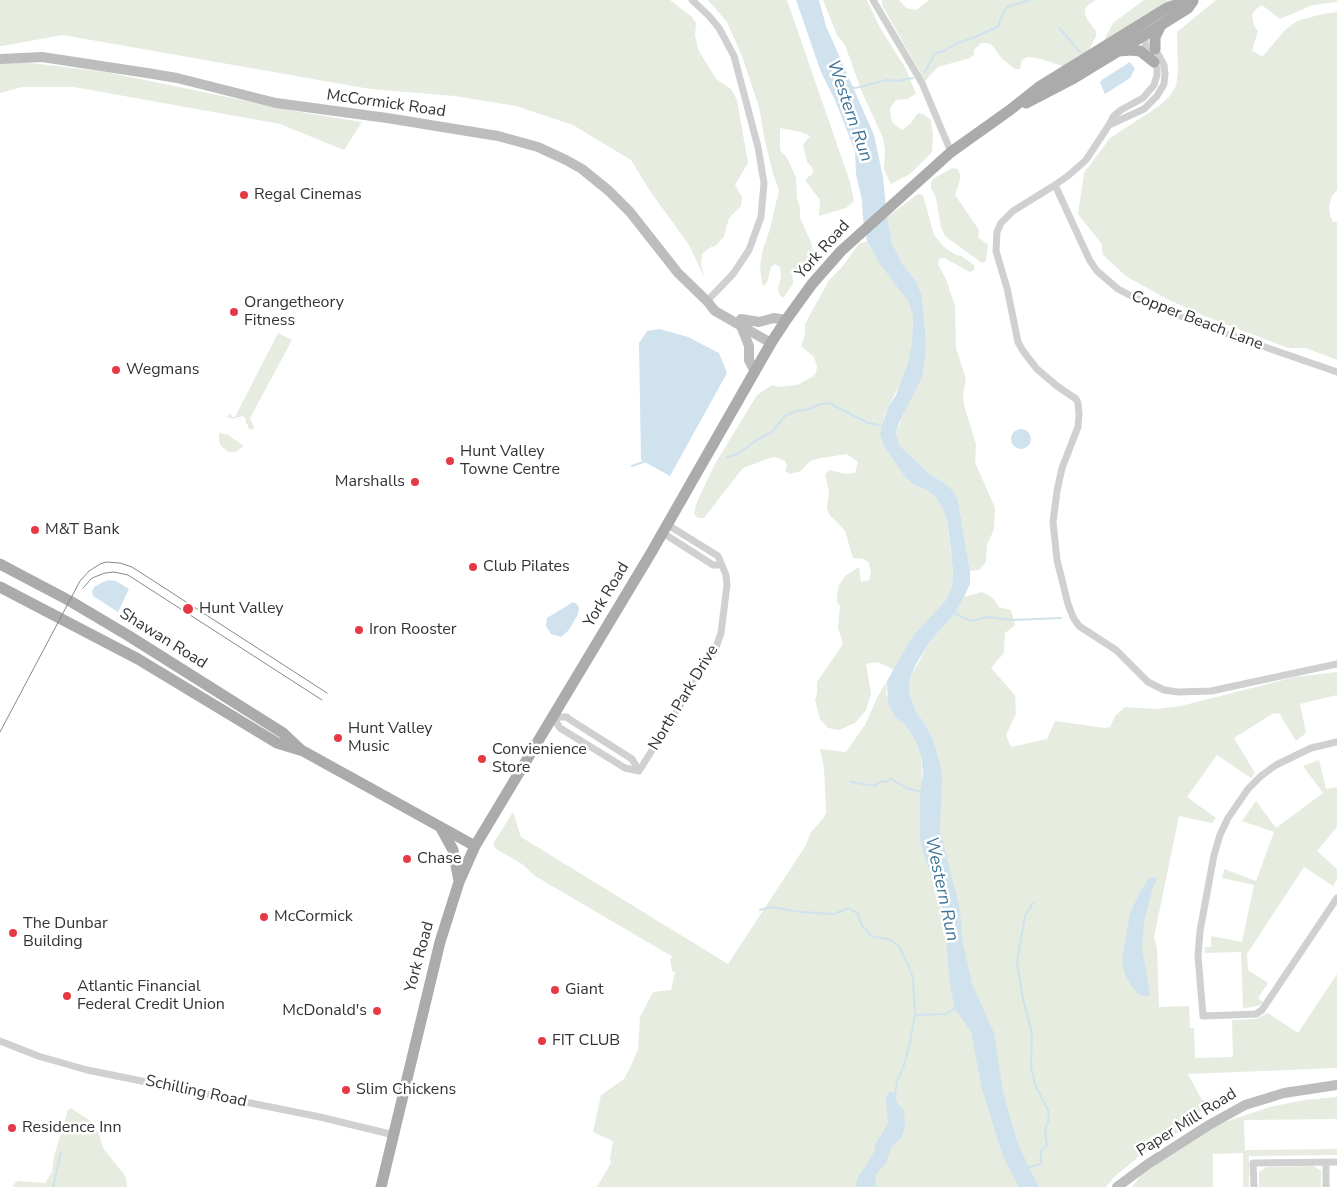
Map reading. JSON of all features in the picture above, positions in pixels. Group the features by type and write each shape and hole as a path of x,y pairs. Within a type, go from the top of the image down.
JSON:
{"main road":[{"name":"York Road","path":"381,1187 433,966 459,882 475,846 665,529 754,372 786,320 826,267 858,234 951,152 1039,87 1167,8 1189,1 1188,8 1118,52 1047,93 1010,110"},
{"path":"1068,69 1084,66 1129,37 1144,36 1152,24 1189,1"},
{"path":"1155,49 1155,37 1161,25"},
{"path":"1118,52 1136,50 1154,62"},
{"name":"McCormick Road","path":"0,59 42,57 147,72 276,103 388,118 498,136 538,147 582,169 614,195 640,223 678,273 707,301 719,305 741,322 773,341"},
{"path":"754,372 749,360 749,346 741,322 759,322 774,318 786,320"},
{"name":"Shawan Road","path":"0,564 70,601 177,666 283,733 303,751"},
{"name":"Shawan Road","path":"0,587 169,677 277,743 303,751 475,846"},
{"path":"169,677 177,666"},
{"path":"440,827 453,850 459,882"},
{"name":"Paper Mill Road","path":"1117,1187 1148,1164 1208,1125 1244,1105 1284,1093 1337,1085"}],"street":[{"path":"692,0 719,28 734,56 758,147 764,183 761,217 750,250 733,274 707,301"},
{"path":"873,0 922,83 951,152"},
{"path":"1110,125 1144,109 1155,98 1164,84 1164,65 1150,40 1144,36"},
{"path":"1144,36 1146,48 1157,68 1158,75 1148,94 1112,117 1110,125 1086,160 1070,175 1006,216 1000,223 995,242 1022,350 1037,369 1056,386 1076,399 1078,403 1078,427 1062,468 1053,522 1057,560 1068,604 1079,626 1122,655 1148,682 1171,691 1211,691 1337,664"},
{"path":"1148,94 1155,98"},
{"name":"Copper Beach Lane","path":"1055,185 1090,261 1097,272 1118,288 1133,297 1210,328 1337,372"},
{"name":"North Park Drive","path":"553,717 570,719 632,759 639,771 717,645 727,585 726,575 721,565 713,565 665,529"},
{"path":"553,717 560,728 625,768 639,771"},
{"path":"1337,742 1311,748 1276,765 1248,789 1228,818 1214,855 1200,931 1198,956 1203,1016 1256,1014 1262,1010 1337,898"},
{"name":"Schilling Road","path":"0,1041 46,1059 87,1070 394,1135"},
{"path":"1326,1162 1326,1187"},
{"path":"1254,1187 1253,1163 1337,1162"}],"shaded area":[{"path":"0,0 670,0 692,17 696,23 695,36 699,51 716,79 731,89 737,100 748,163 735,185 742,197 741,206 729,218 724,237 714,247 711,247 702,254 701,265 705,279 689,245 650,191 631,160 573,125 516,106 455,96 370,89 63,35 0,46"},
{"path":"708,0 787,0 850,182 854,201 846,208 819,216 820,200 805,180 813,173 812,167 807,162 803,145 810,136 801,132 780,128 780,150 787,158 796,177 800,218 811,242 813,252 811,262 797,270 792,270 793,284 783,298 779,294 778,288 781,278 780,267 775,264 771,267 767,283 763,286 762,283 760,266 763,249 770,229 779,190 765,141 759,107 742,56 727,22"},
{"path":"823,0 867,0 880,28 906,69 916,94 907,99 896,100 890,108 893,123 902,130 910,124 918,113 931,120 932,152 910,174 891,184 884,170 885,149 883,138 862,92 845,45 837,35"},
{"path":"882,0 899,0 906,8 916,10 929,0 1096,0 1088,5 1085,9 1085,14 1096,31 1096,36 1089,50 1063,66 1027,57 1022,60 1020,69 1015,69 1002,59 992,45 981,43 974,50 974,55 970,58 938,67 925,81 882,5"},
{"path":"1144,0 1171,0 1103,42 1113,23"},
{"path":"1216,0 1337,0 1337,2 1313,5 1280,19 1262,5 1252,15 1254,26 1258,31 1252,50 1262,57 1286,29 1297,21 1337,12 1337,190 1332,196 1329,206 1333,222 1337,222 1337,360 1306,348 1288,348 1204,316 1167,299 1127,277 1103,255 1101,243 1078,214 1084,173 1110,138 1159,106 1169,97 1176,86 1178,71 1177,32"},
{"path":"14,61 106,72 300,112 362,122 344,150 280,124 74,87 22,87 0,93 0,64"},
{"path":"952,168 958,169 960,174 955,195 979,230 978,238 988,244 986,261 982,263 946,237 941,228 936,198 931,188 931,183 933,179"},
{"path":"918,194 923,195 934,235 944,247 974,265 974,270 970,272 944,258 939,259 938,264 946,279 955,306 956,348 966,379 963,394 964,405 976,444 975,462 995,508 994,529 987,545 986,562 979,570 970,571 958,500 941,481 927,472 899,445 896,433 905,410 926,340 922,296 916,281 903,265 892,243 887,217"},
{"path":"867,241 908,301 913,316 912,342 907,366 903,379 884,418 884,446 905,477 914,485 925,489 935,496 942,507 947,520 953,573 952,587 946,600 901,656 894,670 878,662 866,664 871,694 866,710 855,723 839,730 828,728 820,719 815,700 817,682 843,644 838,628 840,606 837,602 837,596 839,585 845,576 859,567 861,582 869,580 871,573 869,563 864,559 853,558 845,531 829,514 827,508 829,492 825,474 830,470 845,474 855,473 858,462 847,454 821,458 810,461 801,471 790,474 785,471 787,466 785,461 775,457 770,458 743,468 704,518 698,518 694,514 696,504 715,464 757,395 772,385 778,387 797,385 816,373 817,367 814,357 801,346 805,335 805,324 829,280 842,267 859,244"},
{"path":"278,333 292,340 250,418 254,427 253,430 248,428 246,419 243,416 232,419 227,417 230,413 232,417 235,417"},
{"path":"219,434 228,435 244,446 236,452 229,452 219,442"},
{"path":"982,592 993,598 999,607 1011,610 1015,625 1005,633 1004,653 991,668 1015,695 1016,714 1006,735 1011,747 1047,739 1055,721 1105,728 1110,727 1115,716 1125,707 1155,709 1181,706 1295,677 1337,672 1337,695 1300,704 1306,733 1296,741 1279,713 1272,714 1234,738 1255,773 1251,778 1217,755 1187,797 1216,818 1212,823 1179,816 1154,937 1157,948 1159,1007 1189,1006 1190,1028 1194,1028 1195,1058 1233,1057 1232,1020 1256,1019 1268,1013 1298,1033 1337,974 1337,1068 1188,1074 1202,1100 1225,1099 1202,1110 1178,1133 1165,1132 1149,1144 1150,1137 1144,1150 1115,1176 1106,1187 597,1187 611,1163 613,1141 593,1132 601,1095 624,1079 631,1066 638,1049 640,1017 653,992 671,990 675,972 672,971 670,959 673,957 535,876 522,864 496,849 493,844 513,812 521,837 728,964 806,845 811,832 826,813 824,768 820,749 846,752 865,725 887,681 886,694 896,718 906,726 916,742 921,756 922,780 941,775 934,742 915,710 909,692 910,678 929,643 955,613 964,597"},
{"path":"1319,760 1326,789 1337,787 1337,827 1317,851 1337,869 1337,879 1333,886 1304,867 1247,954 1248,970 1268,983 1258,998 1263,1002 1260,1005 1243,1008 1241,952 1205,953 1205,947 1211,947 1211,936 1242,942 1254,885 1222,878 1224,869 1256,881 1274,832 1242,821 1256,801 1276,828 1323,793 1303,766"},
{"path":"1337,1097 1337,1119 1244,1120 1245,1150 1337,1149 1337,1155 1249,1156 1249,1187 1243,1187 1243,1153 1213,1154 1213,1187 1132,1187 1144,1172 1219,1124 1270,1107 1304,1100"},
{"path":"71,1108 92,1122 98,1131 103,1148 126,1177 127,1187 13,1187 18,1181 45,1183 52,1172 54,1156 68,1110"},
{"path":"1313,1166 1321,1170 1321,1187 1259,1187 1259,1172 1266,1167"}],"water":[{"name":"Western Run","path":"796,0 819,0 826,26 874,135 883,177 892,243 903,265 916,281 922,296 926,340 922,377 896,433 899,445 927,472 952,490 958,500 970,571 970,584 955,613 929,643 916,664 910,678 909,692 915,710 934,742 939,761 942,775 940,830 960,909 962,938 972,984 994,1033 1003,1092 1017,1141 1039,1187 1019,1187 1003,1156 982,1089 971,1031 955,1009 948,964 945,913 920,839 920,794 923,774 921,756 916,742 906,726 896,718 888,704 887,681 914,635 946,600 952,587 953,573 947,520 942,507 935,496 925,489 914,485 905,477 884,446 880,434 888,407 896,395 907,366 912,342 913,316 908,301 880,264 867,241 862,200 856,174 855,151 835,100 821,72"},
{"path":"1130,62 1135,69 1130,78 1105,94 1100,82"},
{"path":"660,329 688,337 719,353 727,373 670,476 641,460 639,343 647,331"},
{"path":"1021,429 1028,432 1031,439 1028,446 1021,449 1014,446 1011,439 1014,432"},
{"path":"109,580 116,581 129,589 118,612 93,596 92,591 94,587"},
{"path":"573,602 579,608 578,614 569,630 561,637 551,634 546,626 547,618"},
{"path":"1156,878 1156,882 1144,921 1142,948 1150,994 1147,997 1137,993 1130,984 1122,961 1130,914 1148,879"},
{"path":"890,1092 895,1093 897,1103 904,1110 905,1126 902,1136 891,1148 886,1163 876,1174 875,1187 855,1187 858,1177 875,1150 875,1145 888,1123 886,1096"}],"waterway":[{"path":"925,72 934,55 938,52 999,26 1007,7 1030,0"},
{"path":"1059,28 1080,52"},
{"name":"Western Run","path":"852,87 855,88 887,80 898,81 913,78"},
{"path":"727,457 738,454 755,441 772,432 785,416 820,404 829,403 868,423 884,426"},
{"path":"632,466 646,461"},
{"path":"954,613 971,621 988,617 1013,620 1061,618"},
{"path":"851,782 875,786 881,781 886,782 891,779 906,788 922,792"},
{"path":"1026,1168 1041,1164 1041,1151 1047,1145 1045,1130 1049,1119 1048,1110 1036,1087 1031,1068 1032,1033 1023,999 1017,962 1025,916 1033,903"},
{"path":"760,910 770,907 801,912 834,914 849,908 858,914 861,924 871,936 891,940 899,946 913,978 915,1015 946,1014 957,1007"},
{"path":"895,1095 897,1082 910,1042 915,1015"},
{"path":"53,1187 61,1153"}],"tram line":[{"path":"0,732 80,581 89,571 106,562 120,563 132,567 327,693"},
{"path":"83,588 92,578 105,573 114,572 128,575 322,700"}],"place":[{"name":"Regal Cinemas","path":"244,195"},
{"name":"Orangetheory Fitness","path":"234,312"},
{"name":"Wegmans","path":"116,370"},
{"name":"Hunt Valley Towne Centre","path":"450,461"},
{"name":"Marshalls","path":"415,482"},
{"name":"M&T Bank","path":"35,530"},
{"name":"Club Pilates","path":"473,567"},
{"name":"Hunt Valley","path":"188,609"},
{"name":"Iron Rooster","path":"359,630"},
{"name":"Hunt Valley Music","path":"338,738"},
{"name":"Convienience Store","path":"482,759"},
{"name":"Chase","path":"407,859"},
{"name":"McCormick","path":"264,917"},
{"name":"The Dunbar Building","path":"13,933"},
{"name":"Giant","path":"555,990"},
{"name":"Atlantic Financial Federal Credit Union","path":"67,996"},
{"name":"McDonald's","path":"377,1011"},
{"name":"FIT CLUB","path":"542,1041"},
{"name":"Slim Chickens","path":"346,1090"},
{"name":"Residence Inn","path":"12,1128"}]}
